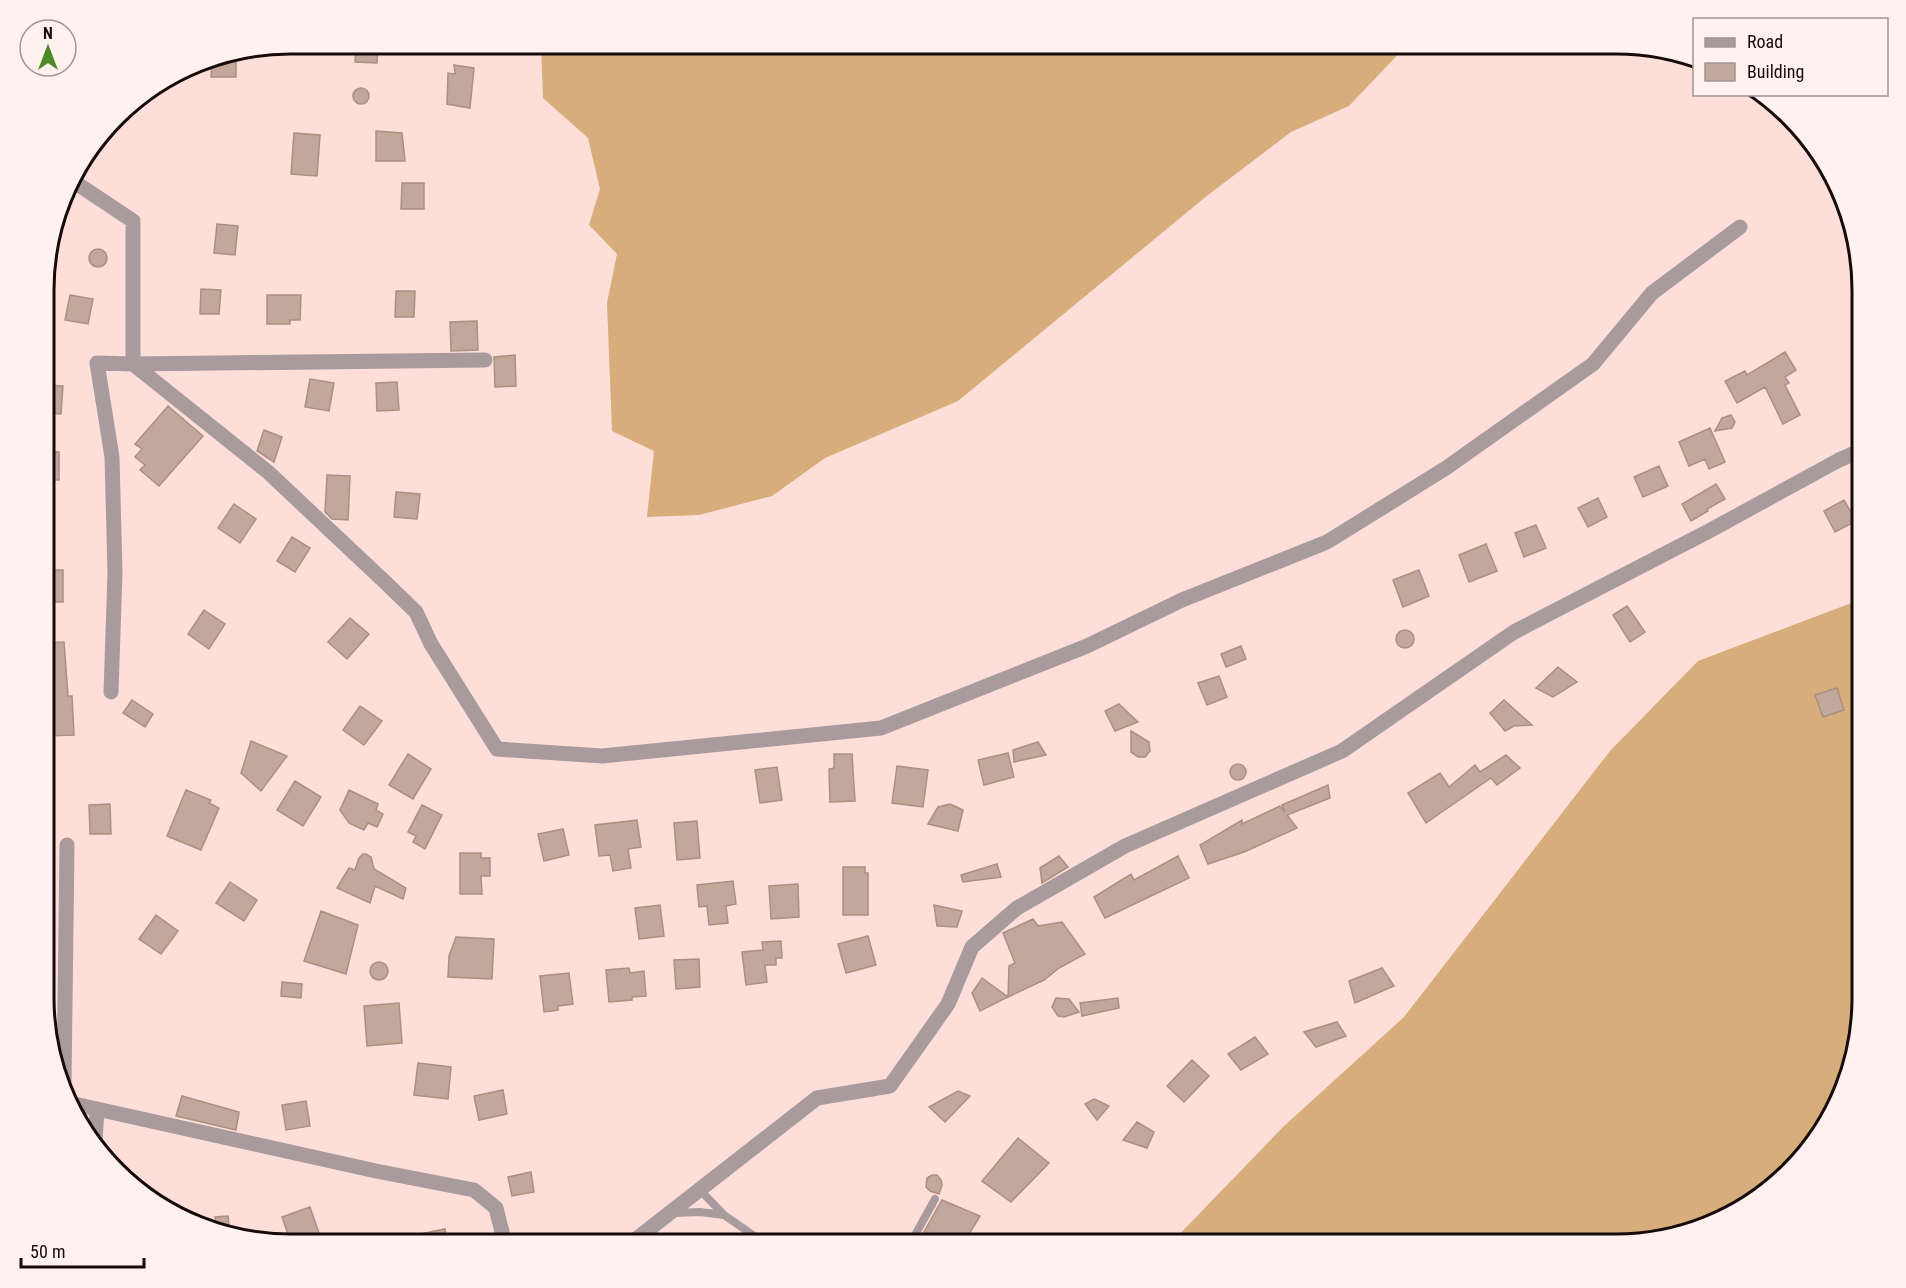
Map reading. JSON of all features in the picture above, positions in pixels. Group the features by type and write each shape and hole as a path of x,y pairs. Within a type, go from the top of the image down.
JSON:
{"street":[{"path":"79,185 133,221 133,364"},
{"path":"133,364 268,472 416,612 431,644 497,749 602,756 881,728 1087,646 1182,600 1327,542 1446,468 1593,364 1652,293 1740,227"},
{"path":"111,692 115,573 112,457 97,363 485,360"},
{"path":"643,1234 817,1098 890,1086 948,1004 972,947 1017,909 1125,846 1341,751 1514,632 1852,454"},
{"path":"64,1066 68,844"},
{"path":"80,1105 376,1171 474,1190 496,1208 502,1234"},
{"path":"95,1130 97,1108"}],"lane":[{"path":"700,1190 723,1215 751,1234"},
{"path":"916,1234 935,1199"},
{"path":"671,1213 700,1212 723,1215"}],"shaded area":[{"path":"541,54 1398,54 1349,106 1291,132 1208,195 958,401 825,458 772,496 699,515 647,517 654,451 612,431 607,303 617,254 589,225 600,189 588,138 543,98"},
{"path":"1852,603 1852,998 1850,1029 1844,1059 1828,1102 1812,1129 1793,1154 1760,1185 1720,1210 1677,1226 1647,1232 1616,1234 1180,1234 1283,1127 1404,1017 1610,751 1698,661"}],"building":[{"path":"355,54 377,54 377,63 355,62"},
{"path":"236,61 236,77 211,77 212,68"},
{"path":"454,65 474,68 470,108 447,104 448,73 455,74"},
{"path":"361,88 367,90 369,96 367,102 361,104 355,102 353,96 355,90"},
{"path":"376,131 402,133 405,161 376,161"},
{"path":"294,133 320,135 317,176 291,174"},
{"path":"402,183 424,183 424,209 401,209"},
{"path":"217,224 238,226 235,255 214,253"},
{"path":"98,249 104,252 107,258 104,264 98,267 92,264 89,258 92,252"},
{"path":"201,289 221,290 219,314 200,314"},
{"path":"396,291 415,291 414,317 395,317"},
{"path":"70,295 93,299 88,324 65,320"},
{"path":"267,295 301,295 300,320 290,320 290,324 267,324"},
{"path":"477,321 478,350 451,351 450,322"},
{"path":"1785,352 1796,370 1785,377 1789,383 1785,385 1800,415 1783,424 1765,387 1737,403 1725,381 1745,371 1747,375"},
{"path":"515,355 516,386 495,387 494,357"},
{"path":"310,379 334,383 329,411 305,407"},
{"path":"397,382 399,410 377,411 376,383"},
{"path":"54,385 63,386 61,414 54,414"},
{"path":"168,406 203,436 159,486 140,470 145,465 135,457 142,449 135,444"},
{"path":"1731,415 1735,422 1732,428 1715,431 1722,418"},
{"path":"1710,428 1725,462 1709,469 1705,459 1689,466 1679,442"},
{"path":"264,430 282,437 274,462 257,451"},
{"path":"54,452 59,452 59,480 54,480"},
{"path":"1659,466 1668,486 1643,497 1634,477"},
{"path":"327,475 350,476 348,520 332,519 325,512"},
{"path":"1716,484 1725,499 1691,521 1682,504"},
{"path":"396,492 420,494 417,519 394,517"},
{"path":"1598,498 1607,517 1588,527 1578,508"},
{"path":"1844,500 1852,514 1852,523 1835,532 1824,511"},
{"path":"234,504 256,519 240,543 218,528"},
{"path":"1536,525 1546,548 1524,557 1515,533"},
{"path":"292,537 310,548 295,572 277,561"},
{"path":"1486,544 1497,571 1469,582 1459,555"},
{"path":"54,570 63,570 63,602 54,602"},
{"path":"1419,570 1429,596 1403,607 1393,580"},
{"path":"1627,606 1645,632 1630,642 1613,615"},
{"path":"204,610 225,624 209,649 188,634"},
{"path":"350,618 369,634 347,659 328,642"},
{"path":"1405,630 1411,633 1414,639 1411,645 1405,648 1399,645 1396,639 1399,633"},
{"path":"64,642 68,696 72,696 74,735 54,736 54,643"},
{"path":"1241,646 1246,659 1226,667 1221,654"},
{"path":"1558,667 1577,682 1553,697 1536,688"},
{"path":"1219,676 1227,697 1207,705 1198,683"},
{"path":"1837,688 1844,710 1823,717 1815,695"},
{"path":"132,700 153,714 145,727 123,713"},
{"path":"1504,700 1532,725 1514,726 1505,731 1490,713"},
{"path":"1119,704 1138,722 1115,731 1105,711"},
{"path":"360,706 382,721 364,745 343,730"},
{"path":"1131,731 1149,742 1150,751 1145,757 1138,757 1131,752"},
{"path":"251,741 287,756 261,791 241,773"},
{"path":"1038,742 1046,755 1014,762 1013,750"},
{"path":"1008,753 1014,777 984,785 978,760"},
{"path":"408,754 431,769 413,799 389,785"},
{"path":"834,754 852,754 855,801 830,802 829,769 834,768"},
{"path":"1506,755 1520,768 1497,785 1491,778 1426,823 1408,793 1440,773 1449,787 1475,765 1480,772"},
{"path":"1235,764 1241,764 1246,772 1244,778 1235,780 1230,775 1230,769"},
{"path":"897,766 928,770 923,807 892,803"},
{"path":"777,767 782,800 760,803 755,770"},
{"path":"295,781 321,797 303,826 277,810"},
{"path":"1328,785 1330,798 1287,815 1297,828 1244,852 1208,864 1200,845 1242,820 1242,824 1280,806 1285,812 1282,805"},
{"path":"186,790 211,800 209,803 219,808 201,850 167,836"},
{"path":"349,790 378,804 376,810 383,814 377,827 368,823 364,830 349,823 340,810"},
{"path":"110,804 111,834 90,834 89,805"},
{"path":"950,804 963,810 958,831 928,824 938,807"},
{"path":"422,805 442,815 425,849 413,842 416,836 408,832"},
{"path":"637,820 641,847 628,849 631,868 613,871 610,855 599,856 595,825"},
{"path":"697,821 700,858 677,860 674,823"},
{"path":"563,829 569,855 544,861 538,834"},
{"path":"460,853 481,853 481,858 490,858 490,876 481,876 482,894 460,894"},
{"path":"363,854 371,857 374,869 406,888 403,899 375,886 370,903 337,888 349,868 355,870"},
{"path":"1059,856 1068,867 1042,883 1040,868"},
{"path":"1178,856 1189,878 1105,918 1094,897 1131,874 1134,880"},
{"path":"997,864 1001,877 963,882 961,875"},
{"path":"843,867 865,867 865,873 868,873 868,915 843,915"},
{"path":"733,881 736,904 726,906 728,923 709,925 707,906 699,907 697,885"},
{"path":"230,882 257,900 244,921 216,903"},
{"path":"798,884 799,917 771,919 769,886"},
{"path":"660,905 664,936 639,939 635,908"},
{"path":"934,905 962,911 957,927 937,926"},
{"path":"321,911 358,925 346,974 304,961"},
{"path":"156,915 178,931 161,954 139,939"},
{"path":"1033,919 1038,926 1062,922 1085,954 1059,968 1044,980 1008,997 1009,966 1015,963 1003,933"},
{"path":"868,936 876,965 846,973 838,944"},
{"path":"456,937 494,939 492,979 448,977 449,956"},
{"path":"781,941 782,958 776,958 776,965 765,965 767,982 746,985 742,952 763,950 762,942"},
{"path":"699,959 700,987 676,989 674,960"},
{"path":"379,962 385,965 388,971 385,977 379,980 373,977 370,971 373,965"},
{"path":"629,968 630,973 644,971 646,996 609,1002 606,970"},
{"path":"1382,968 1394,986 1355,1003 1349,981"},
{"path":"569,973 573,1004 558,1006 558,1010 544,1012 540,976"},
{"path":"982,978 1008,997 980,1011 972,993"},
{"path":"282,982 302,984 301,998 281,996"},
{"path":"1056,998 1069,999 1079,1012 1064,1017 1058,1016 1052,1007"},
{"path":"1118,998 1119,1008 1082,1016 1080,1003"},
{"path":"399,1003 402,1043 367,1046 364,1006"},
{"path":"1337,1022 1346,1036 1316,1047 1304,1032"},
{"path":"1255,1037 1268,1054 1241,1070 1228,1054"},
{"path":"1192,1060 1209,1076 1184,1102 1167,1086"},
{"path":"418,1063 451,1067 448,1099 414,1095"},
{"path":"503,1090 507,1114 479,1120 474,1096"},
{"path":"958,1091 970,1096 945,1122 929,1107"},
{"path":"182,1096 239,1112 236,1130 176,1116"},
{"path":"1094,1099 1109,1106 1097,1120 1085,1104"},
{"path":"306,1101 310,1126 286,1130 282,1105"},
{"path":"1137,1122 1154,1132 1147,1148 1123,1140"},
{"path":"1018,1138 1049,1163 1011,1202 982,1181"},
{"path":"531,1172 534,1192 512,1196 508,1177"},
{"path":"937,1175 941,1180 939,1194 926,1187 927,1178"},
{"path":"942,1200 980,1216 969,1234 923,1234"},
{"path":"310,1207 319,1233 288,1234 282,1217"},
{"path":"228,1216 229,1226 216,1222 215,1217"},
{"path":"445,1229 446,1234 420,1234"}]}
